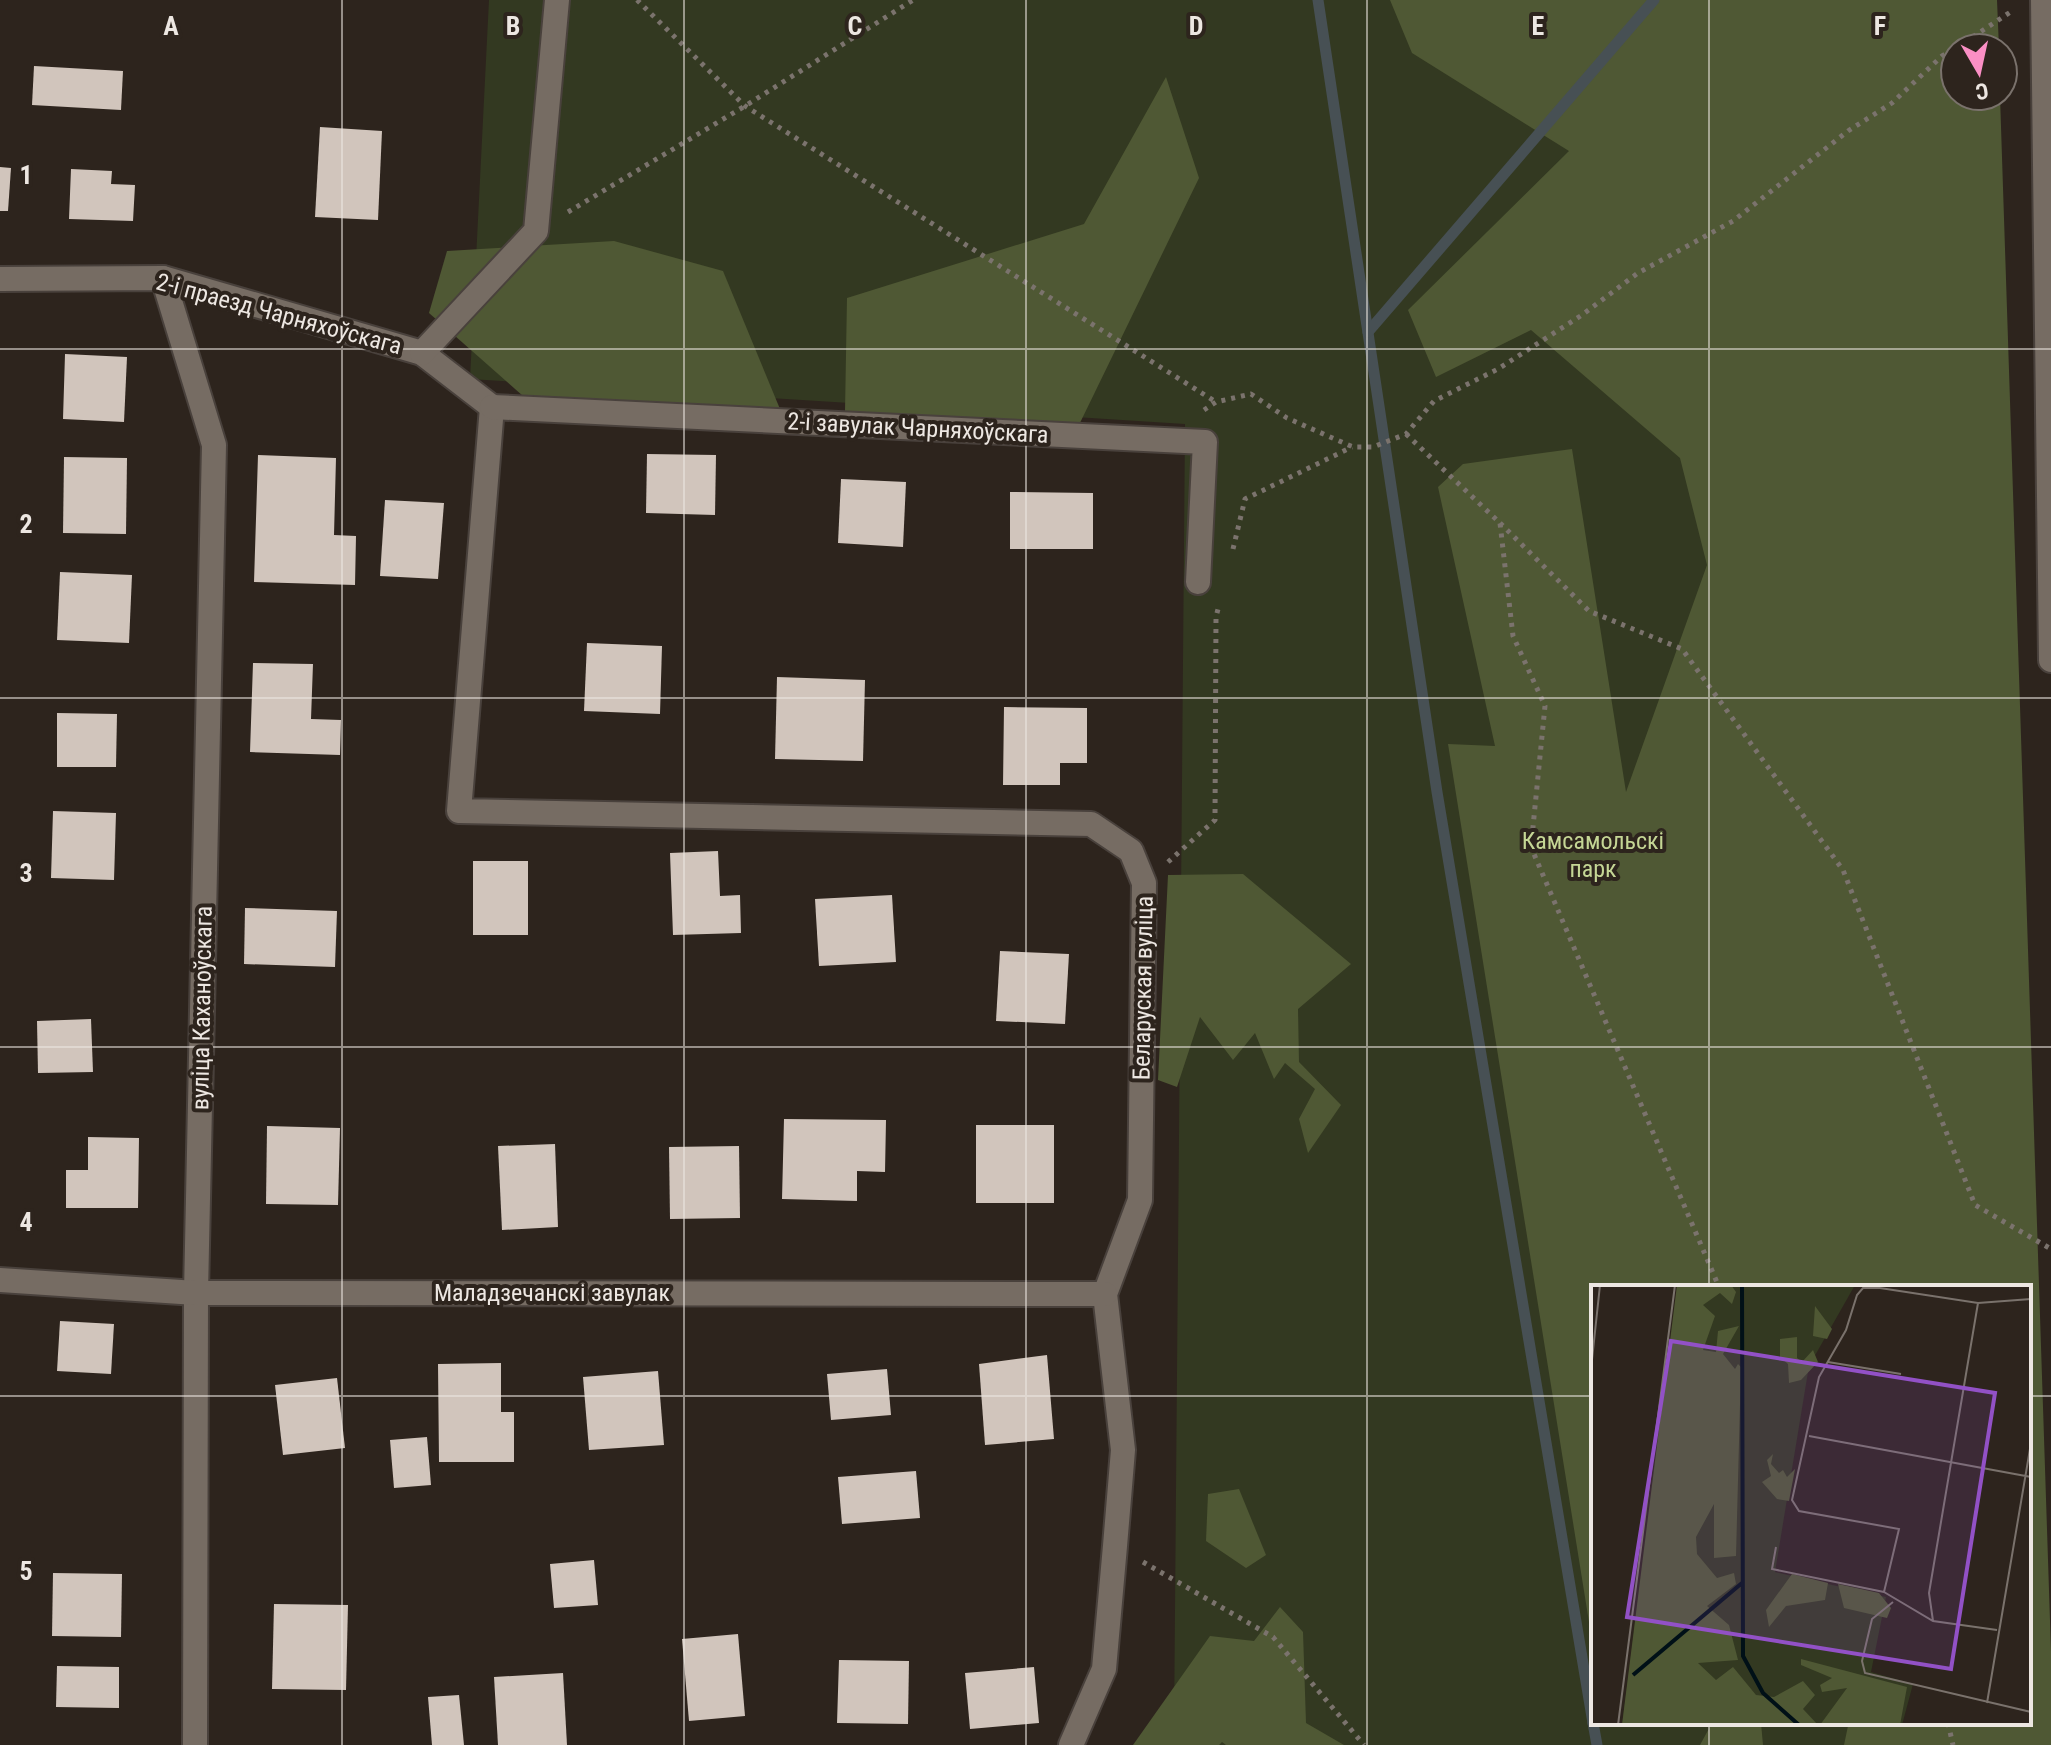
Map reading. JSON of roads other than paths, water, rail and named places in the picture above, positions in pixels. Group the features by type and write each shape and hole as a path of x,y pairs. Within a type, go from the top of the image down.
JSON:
{"street":[{"path":"422,353 536,231 557,0"},
{"path":"2043,0 2051,660"},
{"name":"2-і праезд Чарняхоўскага","path":"0,279 163,278 422,353 492,407"},
{"name":"вуліца Каханоўскага","path":"163,278 214,445 196,1293 195,1745"},
{"name":"2-і завулак Чарняхоўскага","path":"492,407 1205,442 1198,582"},
{"name":"Беларуская вуліца","path":"492,407 459,811 1091,824 1131,851 1144,883 1140,1200 1105,1294 1123,1450 1104,1669 1071,1745"},
{"name":"Маладзечанскі завулак","path":"0,1280 196,1293 1105,1294"}],"waterway":[{"path":"1318,0 1437,792 1591,1711"},
{"path":"1368,332 1654,0"},
{"path":"1593,1725 1597,1745"}],"park label":[{"name":"Камсамольскі парк","path":"1593,855"}]}
